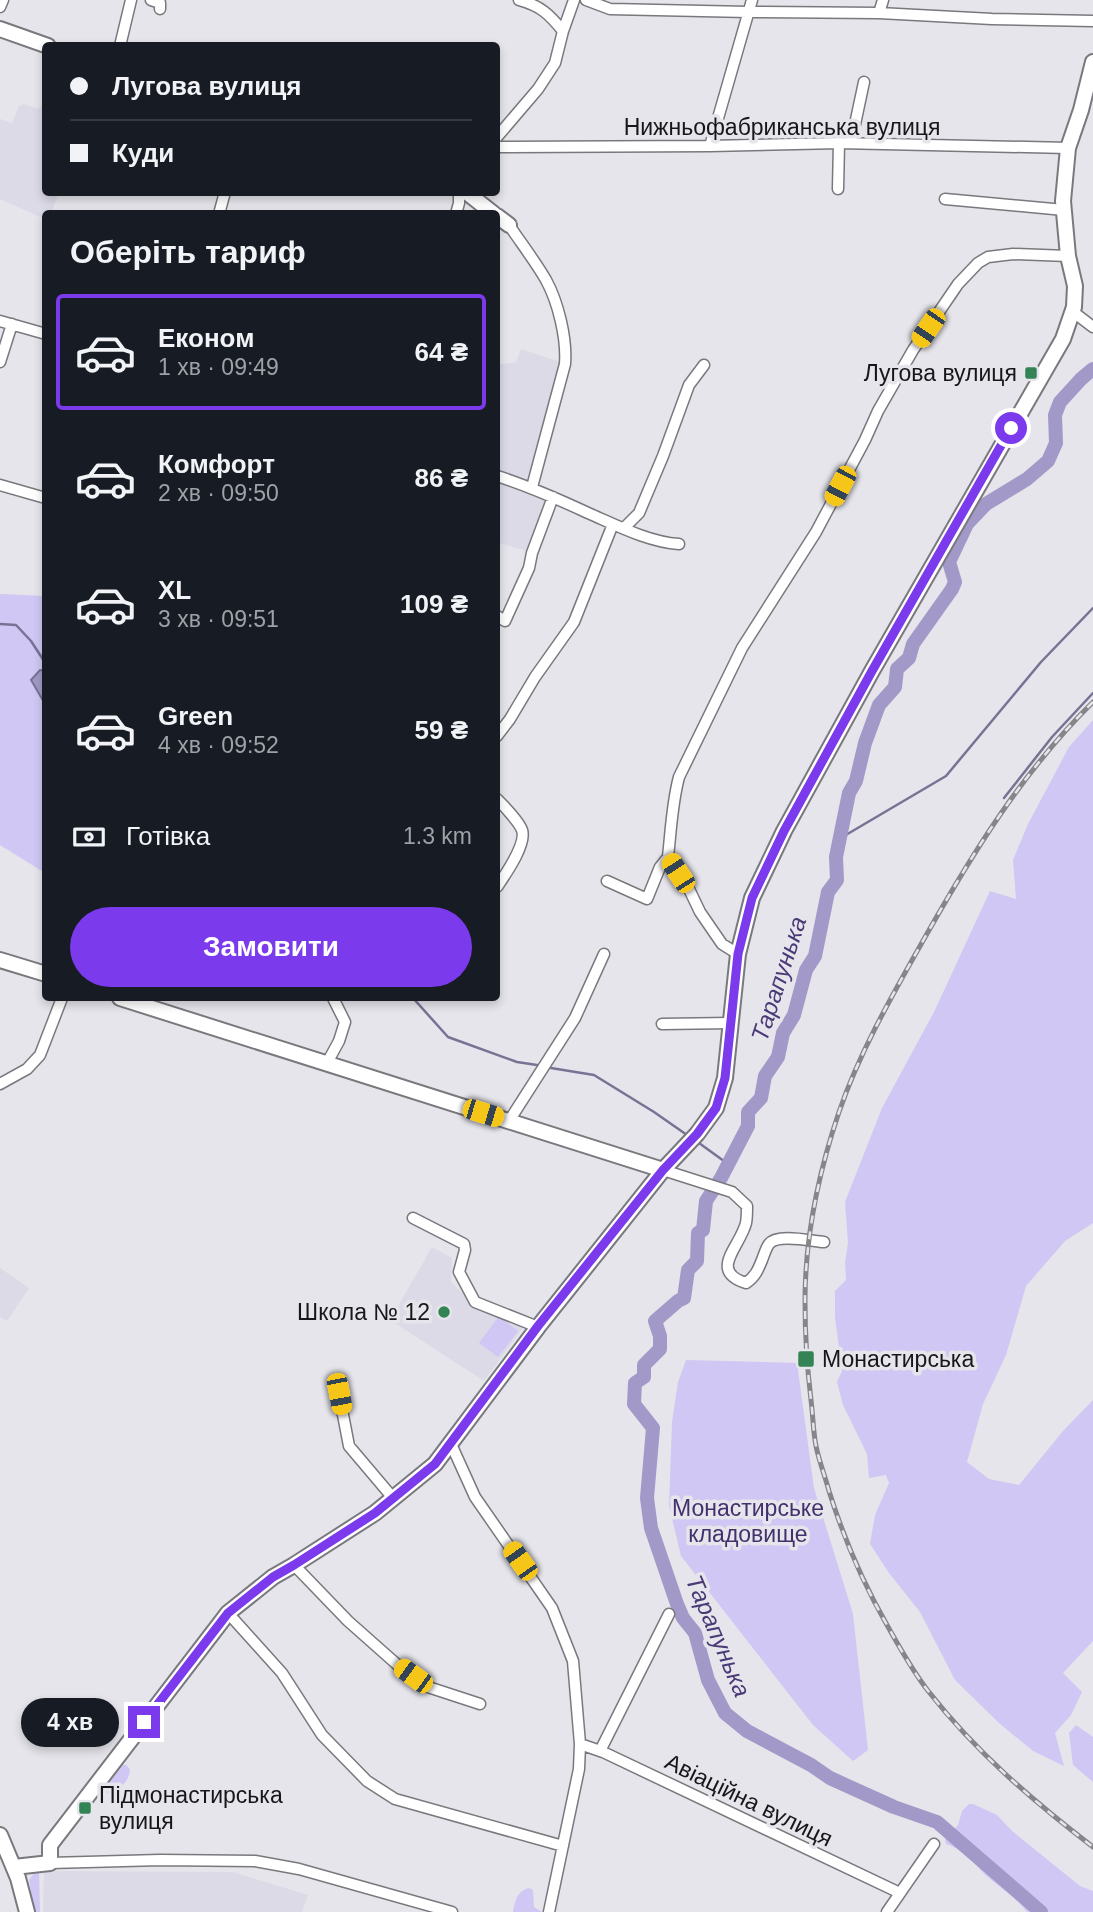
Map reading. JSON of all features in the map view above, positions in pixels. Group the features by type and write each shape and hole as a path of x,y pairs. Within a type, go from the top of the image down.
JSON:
{"street":[{"path":"0,7 3,0"},
{"path":"121,42 131,0"},
{"path":"151,0 160,3 160,9"},
{"path":"519,0 535,4 563,31"},
{"path":"500,133 538,89 555,63 574,0"},
{"path":"586,0 610,9 880,13 1093,21"},
{"path":"710,146 752,0"},
{"path":"880,13 883,0"},
{"path":"0,29 42,44"},
{"path":"50,1863 50,1845 228,1613 273,1577 375,1513 435,1464 538,1326 716,1108 725,1078 738,954 752,898 784,831 872,671 1063,339 1072,311 1075,286 1068,256 1064,210 1068,148 1093,62"},
{"path":"851,143 864,82"},
{"path":"838,189 839,142"},
{"name":"Нижньофабриканська вулиця","path":"500,147 710,146 839,142 1068,148"},
{"path":"471,196 490,210"},
{"path":"946,199 1064,210"},
{"path":"500,218 547,282 560,319 566,355 532,487"},
{"path":"607,881 647,899 660,867 668,857 674,796 679,777 742,648 816,532 878,411 913,350 958,284 978,263 988,257 1013,254 1068,256"},
{"path":"1072,311 1093,327"},
{"path":"0,321 42,333"},
{"path":"0,362 12,324"},
{"path":"624,528 639,513 689,385 704,365"},
{"path":"500,477 532,487 613,524 663,543 679,544"},
{"path":"0,485 42,497"},
{"path":"500,617 505,621 529,568 553,497"},
{"path":"500,732 574,622 613,524"},
{"path":"500,803 522,830 522,840 509,871 500,883"},
{"path":"668,857 722,944 738,954"},
{"path":"509,1121 575,1018 604,954"},
{"path":"0,960 42,973"},
{"path":"0,1084 27,1069 40,1055 61,1001"},
{"path":"130,1001 732,1192 747,1206 746,1223 728,1261 727,1269 731,1276 746,1283 758,1271 768,1245 775,1239 824,1242"},
{"path":"327,1063 339,1041 345,1022 334,1001"},
{"path":"662,1024 731,1023"},
{"path":"413,1218 464,1244 459,1272 475,1302 538,1326"},
{"path":"339,1394 349,1446 393,1498"},
{"path":"451,1444 475,1497 552,1608 573,1661 580,1744 579,1769 549,1912"},
{"path":"294,1565 348,1621 401,1668 428,1687 480,1704"},
{"path":"228,1613 282,1673 322,1735 367,1781 395,1799 563,1846"},
{"path":"600,1751 669,1614"},
{"name":"Авіаційна вулиця","path":"580,1744 900,1893"},
{"path":"0,1835 9,1868 27,1912"},
{"path":"887,1912 934,1844"},
{"path":"9,1868 50,1863 255,1860 299,1869 452,1912"}],"shaded area":[{"path":"24,104 39,109 42,104 42,196 58,196 52,210 42,210 42,218 0,199 0,119 12,123 19,106"},
{"path":"521,349 563,363 527,479 500,470 500,363 516,362"},
{"path":"500,483 550,501 530,552 500,543"},
{"path":"42,670 42,699 31,680"},
{"name":"Школа № 12","path":"432,1247 452,1258 451,1282 475,1305 525,1325 484,1381 390,1320"},
{"path":"0,1268 29,1288 7,1321 0,1317"},
{"path":"44,1871 233,1872 308,1895 302,1912 43,1912"}],"green space":[{"path":"0,594 42,596 42,871 0,845"},
{"path":"1093,720 1093,1223 1065,1241 1026,1286 1006,1355 983,1404 967,1462 989,1479 1019,1485 1063,1431 1093,1400 1093,1641 1063,1673 1082,1692 1071,1715 1055,1733 1064,1766 1033,1751 999,1723 955,1680 920,1612 870,1544 875,1515 889,1483 886,1475 869,1478 867,1454 843,1405 837,1382 842,1371 835,1317 835,1291 846,1280 848,1243 845,1202 882,1108 934,1012 990,891 1016,899 1013,860 1028,824 1069,747"},
{"path":"499,1316 518,1331 498,1357 479,1343"},
{"name":"Монастирське кладовище","path":"686,1360 797,1363 814,1488 853,1614 868,1750 853,1761 813,1725 681,1556 669,1506 672,1422 678,1382"},
{"path":"1076,1725 1093,1737 1093,1782 1073,1765 1069,1733"},
{"path":"120,1764 126,1765 130,1773 124,1784 112,1795 105,1791 103,1783"},
{"path":"969,1804 997,1815 1012,1831 1080,1886 1093,1891 1093,1912 1027,1912 964,1854 946,1844 945,1839 958,1825 962,1811"},
{"path":"39,1871 40,1912 34,1912 29,1880"},
{"path":"529,1888 533,1890 534,1907 542,1912 513,1912 519,1894"}],"waterway":[{"name":"Тарапунька","path":"1041,1912 937,1822 894,1807 830,1778 747,1731 725,1713 708,1680 695,1633 683,1618 677,1604 651,1528 647,1498 653,1428 634,1404 635,1383 644,1377 644,1365 660,1349 660,1336 655,1321 684,1298 688,1270 697,1261 698,1233 703,1230 706,1201 748,1126 748,1112 761,1098 765,1076 778,1057 783,1033 794,1015 806,970 815,956 828,892 837,880 836,857 849,793 856,781 865,743 879,705 895,687 897,669 909,658 913,644 952,589 955,582 949,562 967,524 986,504 1027,479 1048,461 1056,443 1055,415 1060,402 1093,369"},
{"name":"Тарапунька","path":"839,839 946,776 1041,662 1093,608"},
{"name":"Тарапунька","path":"0,624 16,625 42,658"},
{"path":"1004,798 1052,737 1093,693"},
{"name":"Тарапунька","path":"416,1001 448,1037 517,1062 537,1065"},
{"name":"Тарапунька","path":"551,1068 594,1075 687,1135"},
{"name":"Тарапунька","path":"699,1143 728,1164"}],"railway":[{"path":"1093,702 1044,756 1000,814 924,939 867,1045 847,1089 819,1181 810,1229 805,1301 807,1363 817,1452 847,1543 878,1609 918,1676 947,1714 1027,1794 1093,1847"}],"place":[{"name":"Лугова вулиця","path":"1031,373"},
{"name":"Школа № 12","path":"444,1312"},
{"name":"Монастирська","path":"806,1359"},
{"name":"Підмонастирська вулиця","path":"85,1808"}],"route":[{"path":"144,1722 228,1613 273,1577 375,1513 435,1464 538,1326 716,1108 725,1078 738,954 752,898 784,831 872,671 1011,428"}]}
